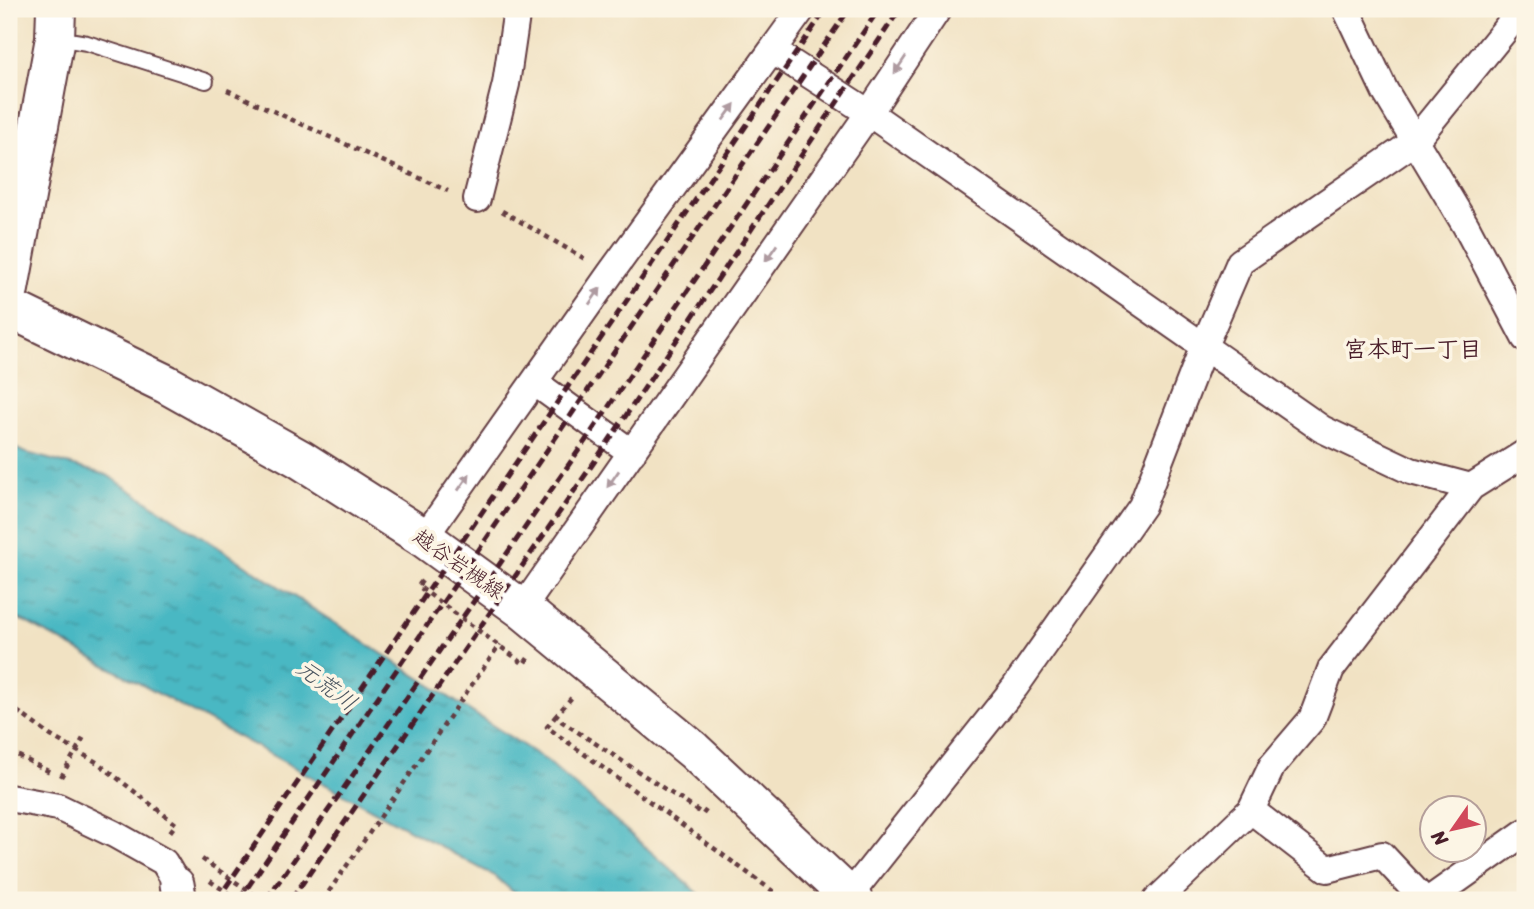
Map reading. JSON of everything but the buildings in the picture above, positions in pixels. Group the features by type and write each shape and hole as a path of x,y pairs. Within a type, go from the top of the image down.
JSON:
{"main road":[{"path":"9,289 56,23"},
{"name":"越谷岩槻線","path":"9,308 166,384 300,459 424,538 522,608 693,750 851,898"}],"street":[{"path":"477,199 506,84 517,9"},
{"path":"424,538 610,274 802,9"},
{"path":"522,608 939,9"},
{"path":"1346,9 1385,92 1466,226 1525,338"},
{"path":"851,898 1015,687 1142,506 1240,261 1413,142 1522,9"},
{"path":"773,51 869,113 1321,429 1411,471 1471,487"},
{"path":"534,382 632,453"},
{"path":"1157,900 1251,810 1272,766 1312,719 1331,669 1471,487 1525,453"},
{"path":"9,798 58,807 164,862 176,892"},
{"path":"1251,810 1327,869 1382,855 1426,900 1525,832"}],"lane":[{"path":"56,23 87,43 206,81"}],"path":[{"path":"206,81 448,191 477,199 523,221 610,274"},
{"path":"323,900 500,644"},
{"path":"570,699 547,727 785,900"},
{"path":"9,705 51,736 98,763 176,824 169,835"},
{"path":"555,717 703,814 708,806"},
{"path":"60,778 85,735"},
{"path":"209,864 202,875 238,900"}],"water":[{"name":"元荒川","path":"9,445 23,452 107,475 547,761 706,900 522,900 495,876 9,615"}],"railway":[{"path":"217,900 826,9"},
{"path":"239,900 849,9"},
{"path":"266,900 588,437 879,9"},
{"path":"291,900 606,445 900,9"}],"district":[{"name":"宮本町一丁目","path":"1413,349"}]}
